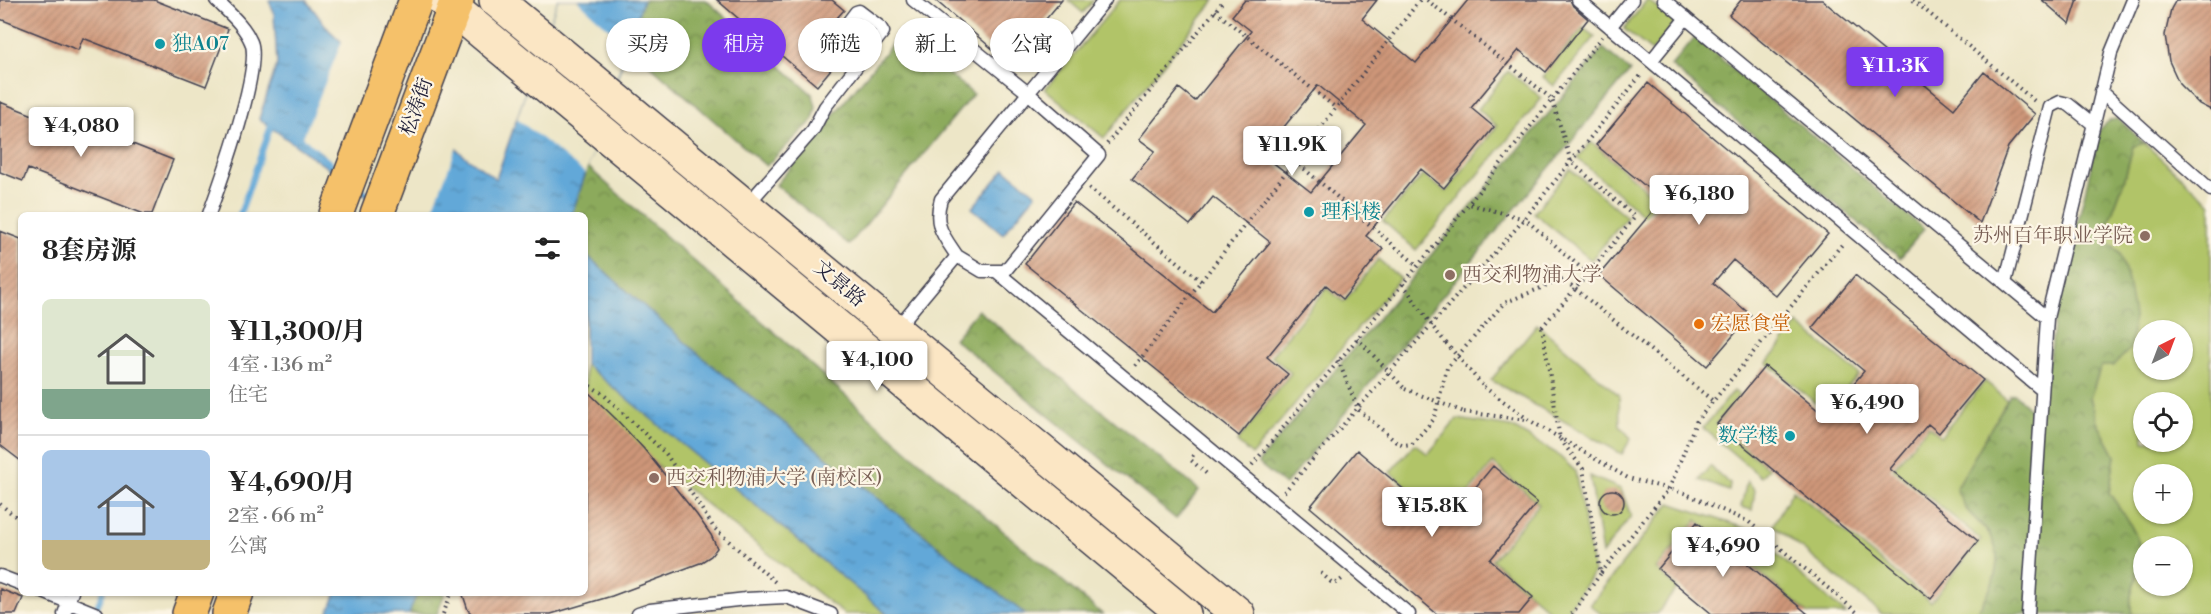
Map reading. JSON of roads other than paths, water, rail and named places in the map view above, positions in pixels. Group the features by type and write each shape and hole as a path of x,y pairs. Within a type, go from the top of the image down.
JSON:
{"main road":[{"name":"松涛街","path":"337,212 416,0"},
{"name":"文景路","path":"496,0 1238,614"},
{"name":"松涛街","path":"378,212 451,3"},
{"name":"文景路","path":"451,3 517,61 1184,614"},
{"path":"189,614 196,596"},
{"path":"229,614 236,596"}],"lane":[{"path":"210,212 231,155 252,70 252,44 240,24 216,0"},
{"path":"914,0 1028,93 1099,155 1005,271 982,271 957,256 943,235 936,216 941,199 1028,93 1105,0"},
{"path":"1578,0 2042,390"},
{"path":"1610,27 1632,0"},
{"path":"1664,0 2047,318"},
{"path":"2028,614 2047,318 2111,53 2133,0"},
{"path":"1651,61 1686,18"},
{"path":"746,207 813,130 825,107 852,72"},
{"path":"2101,91 2211,190"},
{"path":"2005,283 2050,107 2060,102 2068,104 2093,124"},
{"path":"895,330 957,256"},
{"path":"996,271 1409,614"},
{"path":"0,576 18,583"},
{"path":"52,596 97,614"},
{"path":"638,614 650,610 746,598 786,597 831,614"}],"water":[{"path":"269,0 306,0 329,30 462,154 496,179 558,0 643,0 637,18 606,18 606,72 619,72 573,212 389,212 259,119 277,64 274,14"},
{"path":"1005,169 1036,194 1003,234 972,208"},
{"path":"588,257 704,359 1025,614 887,614 588,366"},
{"path":"335,596 416,596 409,614 328,614"}],"waterway":[{"path":"241,212 273,120"},
{"path":"94,614 101,596"}],"place":[{"name":"独A07","path":"160,44"},
{"name":"理科楼","path":"1309,212"},
{"name":"苏州百年职业学院","path":"2145,236"},
{"name":"西交利物浦大学","path":"1450,275"},
{"name":"宏愿食堂","path":"1699,324"},
{"name":"数学楼","path":"1790,436"},
{"name":"西交利物浦大学 (南校区)","path":"654,478"}]}
